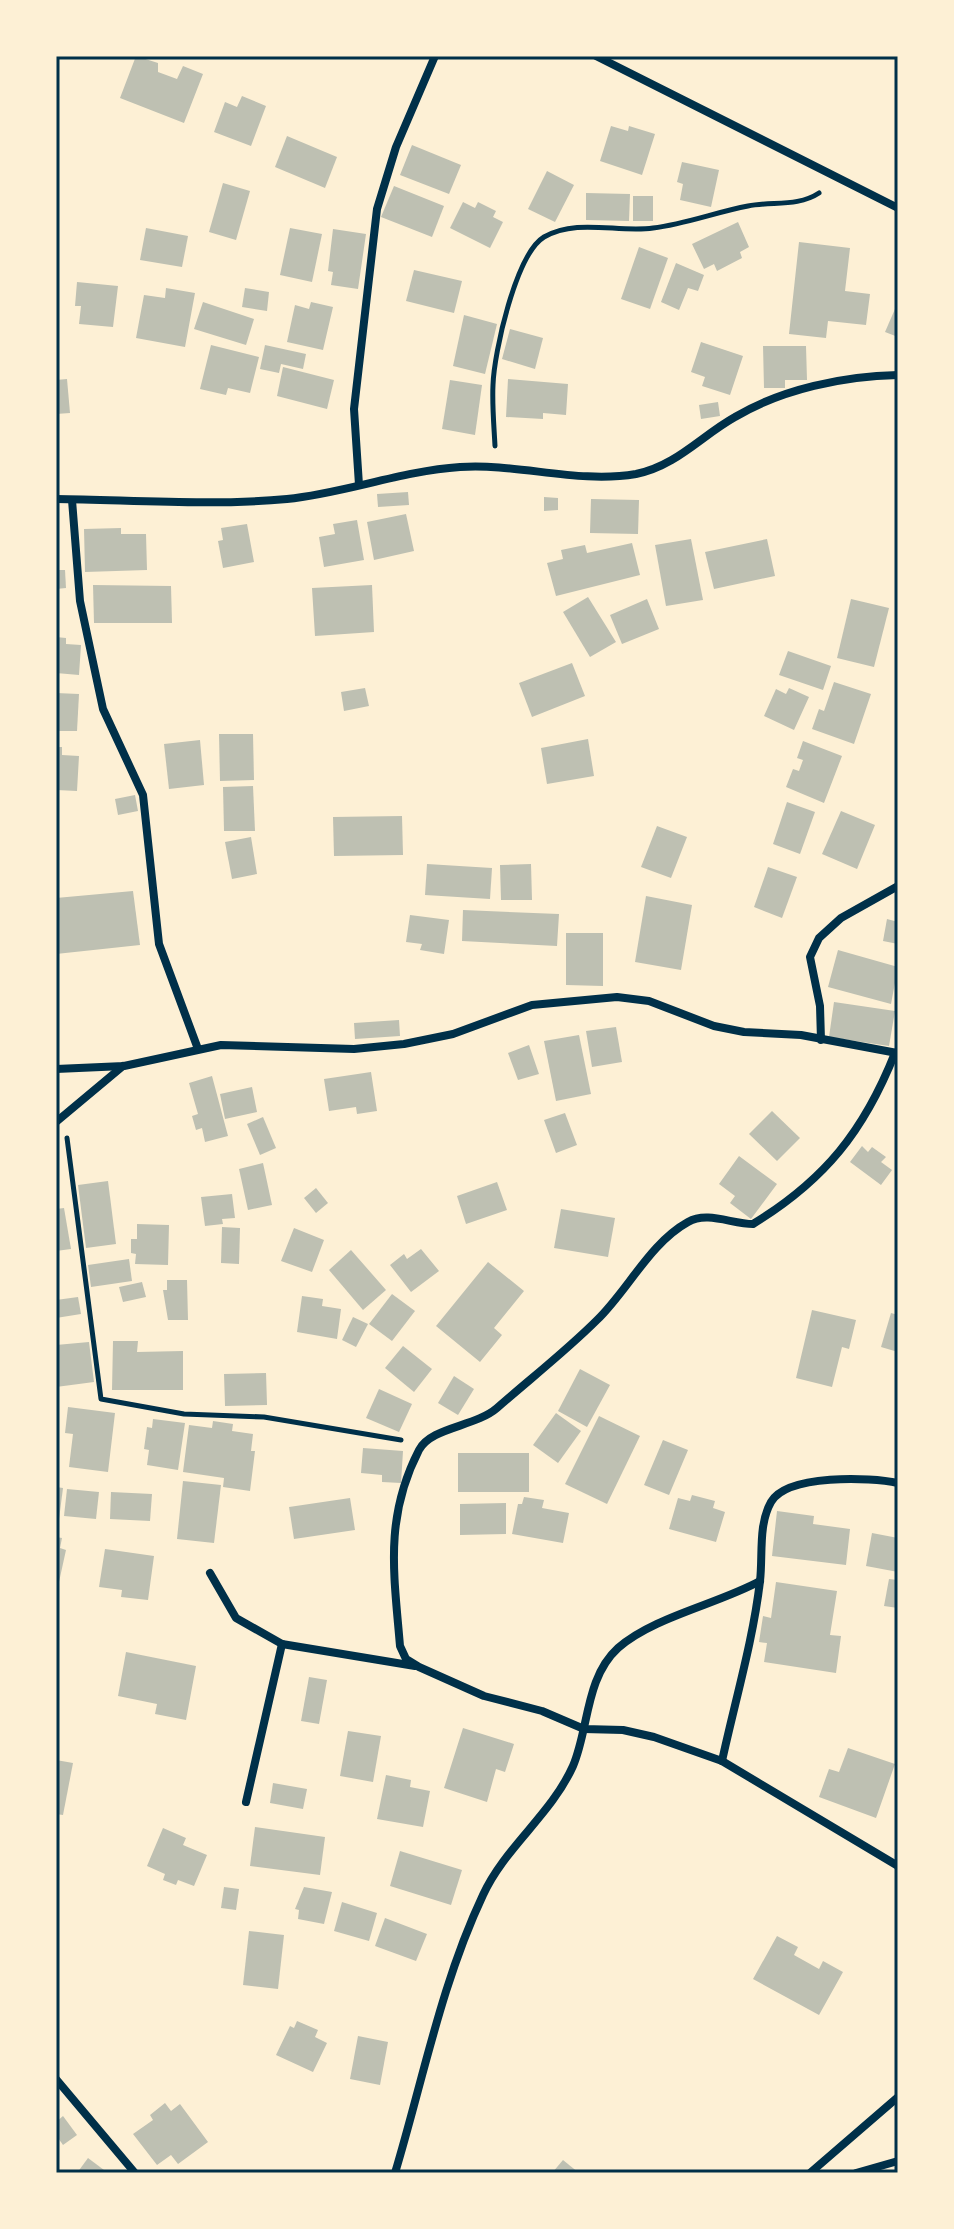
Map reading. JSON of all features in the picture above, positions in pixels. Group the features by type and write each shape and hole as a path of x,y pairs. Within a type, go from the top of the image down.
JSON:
{"street":[{"path":"359,485 354,409 377,209 396,147 435,56"},
{"path":"596,56 898,208"},
{"path":"56,499 289,499 423,471 496,467 599,476 636,474 686,453 735,416 781,397 866,375 898,375"},
{"path":"72,500 80,601 103,709 143,795 159,944 198,1049"},
{"path":"821,1040 820,1006 810,957 814,947 819,938 841,918 898,886"},
{"path":"56,1069 124,1066 221,1045 354,1049 404,1044 453,1034 532,1005 617,997 649,1001 714,1026 744,1032 801,1035 896,1053 877,1098 852,1139 782,1207 753,1224 708,1217 690,1221 670,1235 598,1319 489,1414 465,1426 434,1435 420,1447 395,1510 391,1543 400,1646 406,1659 484,1696 542,1711 584,1729 623,1730 654,1737 722,1761 898,1866"},
{"path":"60,1119 124,1066"},
{"path":"722,1761 760,1581 764,1523 771,1501 787,1486 871,1477 898,1483"},
{"path":"210,1573 236,1618 282,1644 419,1667"},
{"path":"395,2173 427,2046 483,1894 506,1859 554,1801 574,1764 592,1693 617,1649 677,1616 726,1600 760,1581"},
{"path":"246,1802 282,1644"},
{"path":"56,2079 135,2173"},
{"path":"810,2173 898,2097"},
{"path":"856,2173 898,2161"}],"path":[{"path":"496,467 493,384 498,346 520,274 529,253 543,238 572,228 649,229 771,202 792,203 810,199 839,178"},
{"path":"60,1119 101,1399 184,1414 264,1417 403,1440 420,1447"}],"building":[{"path":"136,56 158,63 158,72 177,79 183,66 203,74 184,123 120,98"},
{"path":"242,96 266,106 251,146 214,132 225,102 237,107"},
{"path":"611,126 628,131 629,126 655,134 642,175 600,161"},
{"path":"287,136 337,157 325,188 275,167"},
{"path":"412,145 461,165 449,194 400,175"},
{"path":"682,162 719,170 711,207 680,200 683,184 677,182"},
{"path":"547,171 574,185 555,222 528,209"},
{"path":"223,183 250,191 236,240 209,232"},
{"path":"394,186 444,206 432,237 381,217"},
{"path":"586,193 630,194 629,221 586,220"},
{"path":"633,196 653,196 653,221 633,221"},
{"path":"463,202 475,208 478,202 496,211 493,217 503,222 490,248 450,228"},
{"path":"738,222 749,247 740,252 742,258 717,271 714,264 704,269 692,244"},
{"path":"146,228 188,236 182,267 140,260"},
{"path":"290,228 322,234 312,282 280,275"},
{"path":"333,229 366,234 358,289 331,285 333,272 328,271"},
{"path":"799,242 850,248 845,291 870,294 866,325 828,321 826,338 789,334"},
{"path":"639,247 668,258 650,309 621,299"},
{"path":"676,263 704,275 698,291 688,288 679,310 661,302"},
{"path":"414,270 462,281 454,313 406,301"},
{"path":"77,282 118,286 113,327 79,324 81,306 75,306"},
{"path":"166,288 195,293 185,347 136,338 144,295 165,298"},
{"path":"245,288 269,292 267,311 242,307"},
{"path":"203,302 254,319 246,345 194,329"},
{"path":"311,302 333,307 323,350 287,342 295,305 309,309"},
{"path":"898,302 898,337 885,332"},
{"path":"464,315 497,324 485,374 453,366"},
{"path":"510,329 543,338 535,369 502,359"},
{"path":"701,342 743,356 730,395 702,386 705,377 691,372"},
{"path":"211,345 259,357 250,393 228,388 226,395 200,389"},
{"path":"265,345 306,354 303,369 281,364 279,373 260,369"},
{"path":"763,346 806,346 807,380 785,380 785,388 764,388"},
{"path":"283,367 334,380 327,409 277,396"},
{"path":"67,379 70,413 56,414 56,380"},
{"path":"508,379 568,384 566,415 543,413 543,419 506,417"},
{"path":"450,380 482,385 475,435 442,429"},
{"path":"718,402 720,416 701,419 699,405"},
{"path":"408,492 409,505 378,507 377,494"},
{"path":"544,497 558,498 558,510 544,511"},
{"path":"591,499 639,500 638,534 590,533"},
{"path":"406,514 414,551 374,560 367,522"},
{"path":"357,520 364,560 324,567 319,537 335,534 333,524"},
{"path":"247,524 254,562 223,568 218,541 223,540 221,528"},
{"path":"121,528 121,534 146,534 147,570 85,572 84,529"},
{"path":"691,539 703,600 666,606 655,545"},
{"path":"767,539 775,576 714,589 705,552"},
{"path":"632,543 640,575 556,596 547,563 563,559 561,550 585,545 587,553"},
{"path":"56,570 65,570 66,588 56,589"},
{"path":"93,585 171,586 172,623 94,623"},
{"path":"372,585 374,632 315,636 312,588"},
{"path":"588,597 616,642 590,657 563,612"},
{"path":"647,599 659,629 622,644 610,615"},
{"path":"851,599 889,608 874,667 837,658"},
{"path":"56,637 66,638 66,644 81,645 79,675 56,673"},
{"path":"788,651 831,666 823,690 779,675"},
{"path":"572,663 585,696 532,717 519,683"},
{"path":"834,682 871,694 854,744 812,729 819,709 824,711"},
{"path":"365,688 369,706 344,711 341,692"},
{"path":"789,688 809,697 794,730 764,716 776,689 786,694"},
{"path":"56,693 79,694 77,731 56,731"},
{"path":"219,734 253,734 254,780 220,781"},
{"path":"588,739 594,776 547,784 541,748"},
{"path":"200,740 204,785 169,789 164,744"},
{"path":"803,741 842,756 824,803 786,787 793,769 799,771 803,760 797,758"},
{"path":"56,747 62,747 62,755 79,756 77,791 56,790"},
{"path":"253,786 255,831 224,831 223,787"},
{"path":"135,795 138,811 118,815 115,799"},
{"path":"787,802 815,812 800,854 773,844"},
{"path":"841,811 875,825 857,869 822,854"},
{"path":"402,816 403,855 334,856 333,817"},
{"path":"657,826 687,837 671,878 641,867"},
{"path":"251,837 257,874 232,879 225,842"},
{"path":"427,864 492,868 490,899 425,895"},
{"path":"531,864 532,900 501,900 500,865"},
{"path":"768,867 797,877 782,918 754,907"},
{"path":"133,891 140,945 56,954 56,898"},
{"path":"646,896 692,905 681,970 635,962"},
{"path":"463,910 559,914 557,946 462,941"},
{"path":"410,915 449,920 444,954 420,950 422,944 406,942"},
{"path":"887,919 898,922 898,944 883,941"},
{"path":"566,933 603,933 603,986 566,985"},
{"path":"838,950 898,967 891,1004 828,987"},
{"path":"834,1002 895,1011 889,1046 829,1037"},
{"path":"399,1020 400,1036 355,1039 354,1023"},
{"path":"616,1027 622,1062 592,1067 586,1031"},
{"path":"579,1035 591,1094 556,1101 544,1041"},
{"path":"529,1045 539,1074 518,1080 508,1053"},
{"path":"371,1072 377,1111 357,1114 356,1107 329,1111 324,1079"},
{"path":"212,1076 228,1136 205,1142 202,1128 196,1130 192,1116 198,1114 189,1083"},
{"path":"252,1087 257,1112 225,1119 220,1094"},
{"path":"772,1111 800,1138 777,1161 749,1134"},
{"path":"565,1113 577,1145 556,1153 544,1120"},
{"path":"263,1117 276,1148 260,1155 247,1124"},
{"path":"862,1146 868,1152 872,1147 886,1157 881,1162 892,1170 881,1185 850,1162"},
{"path":"739,1156 777,1184 751,1219 730,1203 735,1196 719,1184"},
{"path":"263,1163 272,1205 248,1210 239,1169"},
{"path":"108,1181 116,1244 86,1248 78,1185"},
{"path":"497,1182 507,1210 466,1224 457,1196"},
{"path":"316,1188 328,1203 316,1213 304,1198"},
{"path":"232,1194 235,1218 222,1219 223,1224 205,1226 201,1197"},
{"path":"64,1208 71,1249 56,1251 56,1209"},
{"path":"561,1209 615,1218 608,1257 554,1248"},
{"path":"137,1224 169,1225 168,1265 135,1264 136,1254 131,1253 131,1239 137,1239"},
{"path":"222,1227 240,1228 239,1264 221,1263"},
{"path":"294,1228 324,1240 312,1272 281,1261"},
{"path":"421,1249 439,1271 411,1292 390,1265 404,1254 407,1259"},
{"path":"351,1250 386,1290 363,1310 329,1270"},
{"path":"129,1259 132,1281 91,1287 88,1265"},
{"path":"488,1262 524,1291 494,1328 502,1335 480,1362 436,1326"},
{"path":"167,1280 187,1280 188,1320 168,1320 163,1290 167,1290"},
{"path":"142,1282 146,1297 123,1302 119,1287"},
{"path":"392,1294 415,1311 392,1341 369,1324"},
{"path":"302,1296 323,1299 322,1306 341,1309 337,1339 297,1332"},
{"path":"78,1297 81,1314 56,1318 56,1300"},
{"path":"812,1310 856,1320 849,1349 842,1347 832,1387 796,1378"},
{"path":"891,1313 898,1315 898,1352 881,1347"},
{"path":"353,1317 368,1324 356,1347 342,1340"},
{"path":"113,1341 138,1341 137,1352 183,1351 183,1390 112,1390"},
{"path":"89,1342 94,1382 56,1387 56,1345"},
{"path":"403,1346 432,1369 414,1392 385,1368"},
{"path":"580,1369 610,1385 587,1427 558,1411"},
{"path":"266,1373 267,1405 225,1406 224,1374"},
{"path":"454,1376 474,1389 458,1415 438,1403"},
{"path":"379,1389 412,1404 399,1432 366,1418"},
{"path":"68,1407 115,1413 108,1472 69,1467 73,1434 65,1433"},
{"path":"556,1413 581,1431 558,1463 533,1445"},
{"path":"599,1416 640,1436 607,1504 565,1484"},
{"path":"153,1419 185,1423 178,1470 147,1465 149,1450 144,1449 147,1427 152,1428"},
{"path":"213,1421 233,1424 232,1431 253,1434 251,1451 255,1451 250,1491 223,1487 224,1478 183,1472 189,1425 212,1428"},
{"path":"663,1440 688,1450 669,1495 644,1485"},
{"path":"363,1448 403,1451 401,1483 382,1482 382,1475 361,1473"},
{"path":"458,1453 529,1453 529,1492 458,1492"},
{"path":"183,1481 221,1485 214,1543 177,1539"},
{"path":"56,1487 63,1488 59,1519 56,1519"},
{"path":"67,1489 99,1492 96,1519 64,1516"},
{"path":"111,1492 152,1494 150,1521 110,1519"},
{"path":"692,1495 715,1501 713,1508 725,1512 716,1542 669,1529 678,1498 690,1501"},
{"path":"524,1497 544,1500 542,1508 569,1513 563,1543 512,1534 518,1504 522,1504"},
{"path":"350,1498 355,1530 294,1539 289,1507"},
{"path":"506,1503 506,1534 460,1535 460,1504"},
{"path":"777,1511 814,1516 813,1524 850,1529 846,1565 772,1556"},
{"path":"872,1533 898,1538 898,1572 866,1566"},
{"path":"56,1537 62,1538 60,1548 66,1550 57,1591"},
{"path":"105,1549 154,1556 148,1600 121,1597 122,1590 99,1587"},
{"path":"889,1579 898,1580 898,1608 884,1606"},
{"path":"776,1582 837,1591 830,1635 841,1636 836,1673 764,1662 767,1643 759,1642 763,1616 771,1618"},
{"path":"126,1652 196,1666 186,1720 155,1714 157,1704 118,1696"},
{"path":"309,1677 327,1680 319,1724 301,1721"},
{"path":"463,1728 514,1744 505,1772 496,1769 487,1802 444,1788"},
{"path":"348,1731 381,1736 373,1782 340,1776"},
{"path":"848,1748 895,1764 876,1818 819,1797 829,1769 839,1772"},
{"path":"56,1760 73,1763 63,1815 56,1814"},
{"path":"386,1775 411,1780 410,1787 430,1791 423,1827 377,1819"},
{"path":"273,1783 307,1789 303,1809 270,1803"},
{"path":"255,1827 325,1837 320,1875 250,1866"},
{"path":"163,1828 186,1838 183,1845 207,1855 194,1886 178,1880 176,1885 163,1880 165,1874 147,1866"},
{"path":"400,1851 462,1870 451,1905 390,1886"},
{"path":"224,1887 239,1889 236,1910 221,1908"},
{"path":"304,1887 332,1892 324,1924 298,1919 299,1910 295,1909"},
{"path":"342,1902 377,1913 369,1941 334,1931"},
{"path":"385,1918 427,1934 416,1961 375,1946"},
{"path":"249,1931 284,1935 278,1989 243,1985"},
{"path":"777,1936 798,1947 794,1955 819,1969 823,1961 843,1972 819,2015 753,1979"},
{"path":"297,2021 318,2030 315,2037 327,2043 313,2072 276,2055 290,2026 294,2028"},
{"path":"358,2036 388,2042 380,2085 350,2079"},
{"path":"165,2103 171,2111 180,2104 208,2142 178,2164 171,2155 157,2165 133,2134 153,2120 150,2115"},
{"path":"63,2116 77,2135 63,2145 56,2135 56,2122"},
{"path":"88,2158 108,2173 77,2173"},
{"path":"563,2160 579,2173 552,2173"}]}
